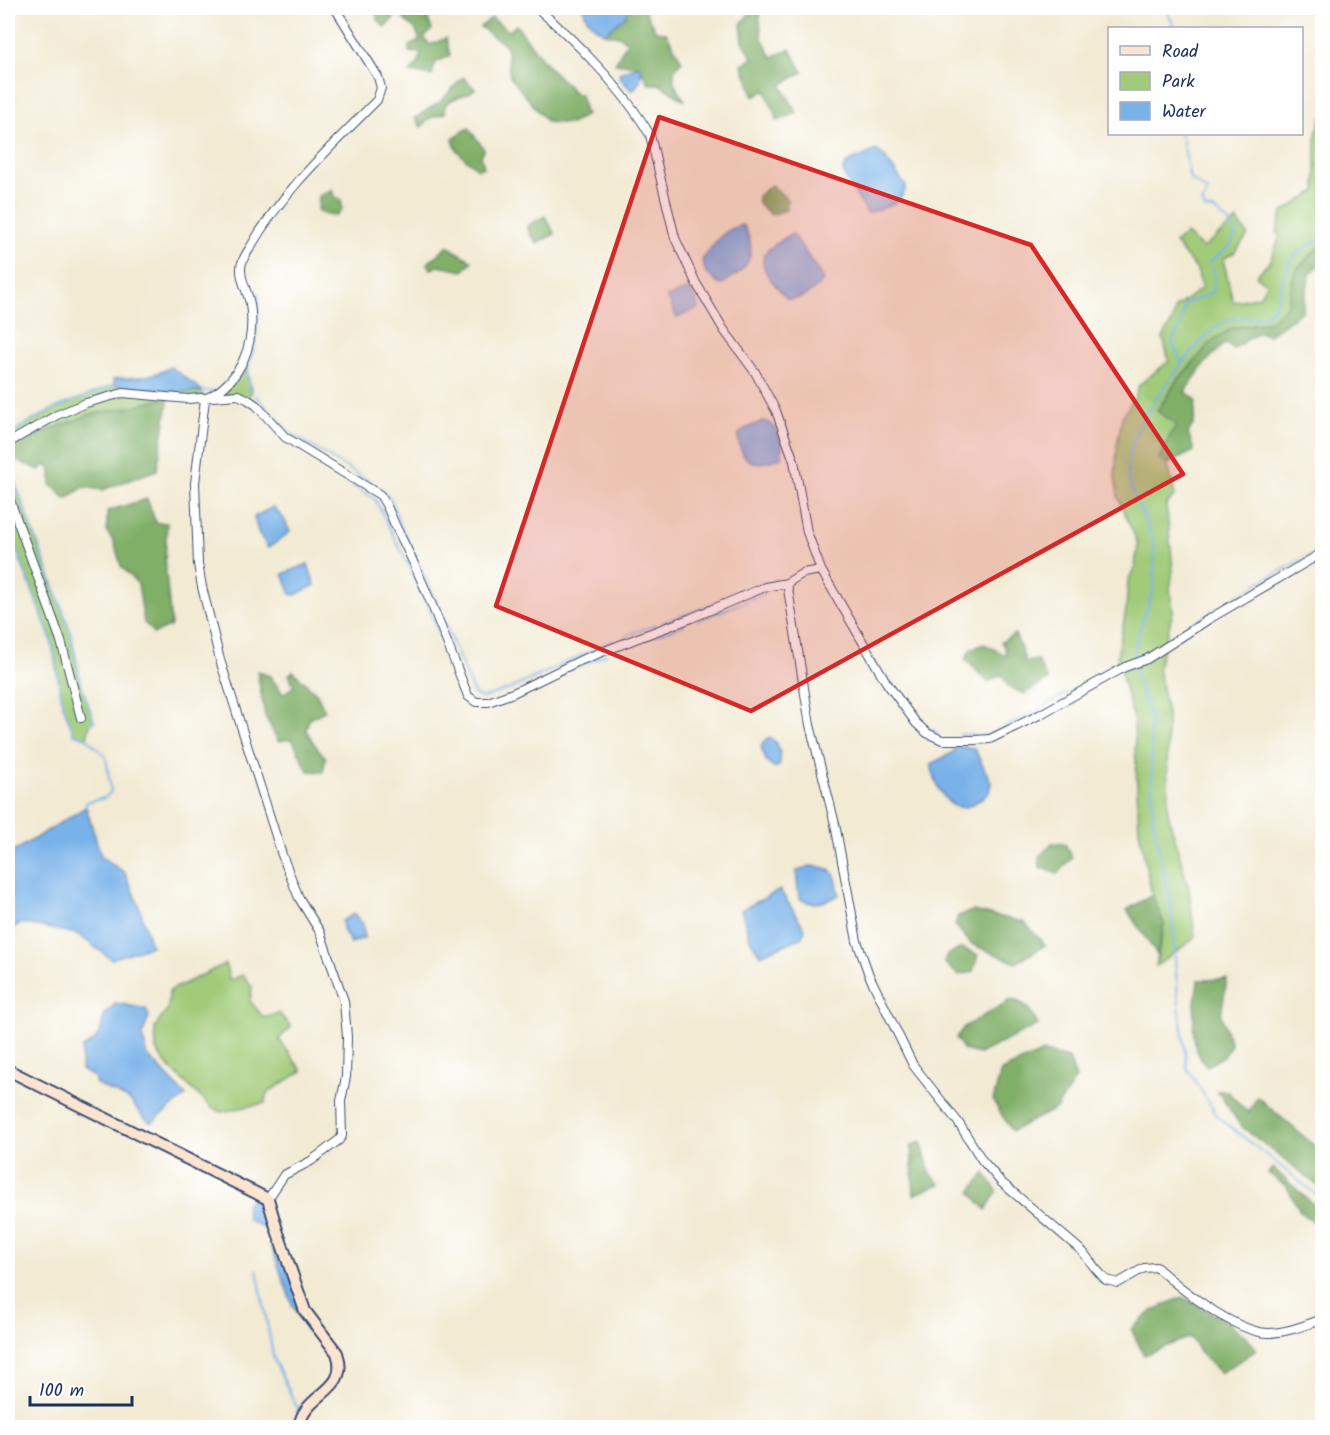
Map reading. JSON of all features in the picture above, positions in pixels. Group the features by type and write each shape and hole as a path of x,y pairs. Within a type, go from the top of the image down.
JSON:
{"street":[{"path":"205,399 225,387 241,367 249,347 250,302 241,268 260,230 309,170 377,100 381,88 378,77 335,8"},
{"path":"537,8 559,26 642,120 650,135 675,238 696,284 724,330 755,372 776,411 794,461 807,532 821,570 886,682 916,723 927,733 942,740 990,739 1039,715 1125,667 1147,659 1220,612 1323,553"},
{"path":"8,443 57,415 86,403 123,393 205,399 238,395 247,399 256,405 285,437 380,495 388,506 395,526 426,587 468,696 476,702 488,702 513,693 579,661 765,587 787,583 803,573 821,570"},
{"path":"205,399 195,483 198,564 202,587 220,660 282,855 299,897 320,932 333,966 344,1001 347,1037 346,1077 341,1101 342,1136 310,1161 284,1175 268,1198"},
{"path":"8,495 61,641 81,718"},
{"path":"787,583 810,725 835,824 858,941 869,975 913,1065 958,1122 982,1160 1001,1182 1083,1252 1107,1280 1118,1283 1144,1268 1156,1268 1182,1289 1244,1329 1269,1333 1323,1319"},
{"path":"8,1070 268,1198 305,1311 337,1353 340,1361 340,1373 331,1386 306,1408 300,1417 298,1428"}],"highlighted area":[{"path":"659,117 1031,245 1183,474 751,711 496,606"}],"green space":[{"path":"375,8 414,8 406,14 396,15 385,28 377,18"},
{"path":"425,8 440,8 428,19 432,30 424,37 430,45 446,38 450,55 435,63 432,76 410,72 418,64 421,53 409,52 409,46 420,40 415,29 403,19 423,12"},
{"path":"629,8 643,8 656,31 666,33 682,61 674,70 674,83 685,101 659,84 649,84 639,66 615,63 627,42 619,36 604,33 616,25"},
{"path":"759,13 762,38 772,57 790,49 803,72 781,85 797,113 778,121 765,90 754,97 742,64 753,59 743,41 741,24 749,14"},
{"path":"492,18 509,31 516,25 547,65 576,94 580,94 586,115 571,124 547,122 510,77 506,45 480,27"},
{"path":"463,77 475,89 449,102 445,105 445,113 430,118 421,127 415,118 441,101"},
{"path":"1322,117 1322,244 1295,271 1287,306 1270,321 1233,328 1194,362 1177,381 1157,411 1177,423 1159,458 1168,464 1175,496 1166,504 1173,569 1170,590 1173,612 1158,668 1167,713 1168,813 1189,890 1195,938 1156,966 1164,924 1152,895 1139,831 1134,722 1117,657 1126,610 1128,580 1135,568 1138,544 1118,497 1115,477 1122,417 1135,397 1139,385 1169,361 1163,338 1173,320 1175,308 1202,288 1197,270 1175,243 1186,234 1203,248 1237,220 1248,235 1234,253 1223,259 1233,302 1260,296 1266,283 1256,276 1271,260 1280,236 1277,233 1282,213 1316,191 1316,134"},
{"path":"469,128 484,149 481,157 484,167 478,169 462,155 454,143 453,138"},
{"path":"771,185 787,199 787,210 771,215 758,203 758,196"},
{"path":"332,190 335,197 341,200 342,209 337,216 318,212 319,196"},
{"path":"545,216 555,234 537,243 527,226"},
{"path":"1322,244 1322,262 1310,274 1302,311 1268,336 1259,332 1233,349 1225,343 1205,363 1185,391 1196,400 1194,423 1188,433 1194,451 1168,464 1159,459 1176,424 1157,411 1177,381 1214,339 1233,328 1270,321 1287,306 1295,271"},
{"path":"447,246 472,261 463,271 438,266 431,269 427,264"},
{"path":"241,367 246,369 252,391 247,399 238,395 209,397 225,387"},
{"path":"114,385 201,392 205,398 169,397 88,415 18,443 8,453 8,434 53,409"},
{"path":"169,397 157,470 102,490 84,487 66,499 51,485 51,470 45,465 39,470 8,457 8,453 18,443 88,415"},
{"path":"8,464 70,630 82,687 94,721 90,725 87,738 74,734 63,705 51,639 8,528"},
{"path":"147,499 156,523 167,523 165,561 171,626 153,634 144,623 138,584 121,566 114,542 107,532 107,511"},
{"path":"1015,634 1026,662 1037,660 1048,680 1024,694 1008,686 1002,674 988,682 965,659 971,649 984,644 1006,655 1001,642"},
{"path":"257,671 270,676 283,694 294,686 289,675 293,671 317,694 325,711 309,719 306,730 326,758 323,772 308,771 292,739 278,741 265,716"},
{"path":"1052,843 1065,844 1072,857 1058,874 1040,867 1039,857"},
{"path":"1152,895 1164,924 1157,955 1127,910"},
{"path":"972,911 1024,922 1045,945 1016,963 971,944 955,925 958,916"},
{"path":"962,948 978,955 973,972 958,975 945,963 946,955"},
{"path":"225,964 230,980 243,975 252,987 250,1001 264,1018 279,1013 291,1027 279,1039 302,1071 267,1093 265,1103 221,1112 212,1108 167,1065 156,1050 155,1027 168,1009 169,991"},
{"path":"1227,979 1221,1015 1231,1045 1224,1056 1207,1066 1200,1058 1194,1037 1198,980"},
{"path":"1012,999 1027,1006 1038,1025 979,1054 964,1050 956,1038 964,1027"},
{"path":"1043,1052 1069,1058 1076,1078 1057,1108 1012,1131 993,1101 1001,1071"},
{"path":"1217,1091 1227,1091 1248,1113 1257,1097 1322,1152 1322,1189 1241,1126"},
{"path":"921,1142 930,1173 940,1184 914,1195 911,1146"},
{"path":"1273,1168 1322,1212 1322,1229 1300,1211 1287,1187 1268,1173"},
{"path":"985,1173 997,1191 986,1210 971,1192"},
{"path":"1182,1297 1233,1326 1257,1350 1220,1373 1201,1354 1190,1337 1144,1355 1131,1329 1154,1310"}],"water":[{"path":"583,8 629,8 625,17 604,33 590,22"},
{"path":"639,66 640,79 632,91 620,78 619,73"},
{"path":"876,150 883,155 906,186 901,197 896,201 885,208 867,213 843,170 847,163"},
{"path":"743,225 751,244 751,253 744,267 720,285 706,273 702,260 724,234"},
{"path":"793,234 824,280 808,294 787,299 766,273 763,259 772,247"},
{"path":"686,290 690,291 696,299 698,308 677,318 667,297"},
{"path":"171,367 203,391 181,392 114,385 113,379 150,375"},
{"path":"762,421 772,425 779,434 782,457 765,462 752,462 743,454 738,436 743,430"},
{"path":"273,507 284,519 290,532 268,548 258,532 254,517"},
{"path":"308,564 315,585 295,595 291,594 283,574"},
{"path":"770,738 778,746 780,754 779,766 774,768 766,760 761,747 764,741"},
{"path":"957,747 974,748 991,782 989,793 964,807 957,807 946,799 937,785 931,764 952,753"},
{"path":"86,807 101,856 125,873 139,906 151,946 111,959 77,934 22,923 8,930 8,855"},
{"path":"810,866 825,868 833,872 839,895 819,902 804,901 799,898 796,872"},
{"path":"780,890 805,929 801,938 760,955 750,939 741,910"},
{"path":"354,914 363,924 364,938 351,943 343,930 342,921"},
{"path":"116,1003 146,1009 149,1016 142,1036 148,1056 186,1096 151,1123 142,1116 130,1100 96,1084 94,1077 81,1070 82,1048 92,1043 98,1036 103,1016"},
{"path":"257,1197 266,1201 274,1238 311,1325 311,1332 307,1331 292,1304 270,1243 273,1238 262,1227 247,1219 246,1203"}],"waterway":[{"path":"1166,8 1175,27"},
{"path":"1180,135 1190,179 1208,191 1202,203 1205,209 1214,210 1232,225 1235,236 1230,246 1209,262 1215,277 1211,293 1185,304 1179,329 1172,342 1182,364"},
{"path":"1135,660 1136,643 1153,590 1155,575 1154,549 1150,530 1133,495 1128,476 1128,460 1139,427 1170,379 1212,330 1226,321 1260,316 1270,311 1278,298 1291,259 1321,238 1322,234"},
{"path":"247,391 250,385 248,369 257,327 258,293"},
{"path":"8,434 53,409 114,385"},
{"path":"203,391 213,391"},
{"path":"255,395 290,433 383,490 391,499 400,525 430,587 474,694 482,698 510,689 613,641"},
{"path":"8,464 70,630 82,687 94,721 90,724"},
{"path":"324,468 375,499 421,590 444,645"},
{"path":"8,528 51,639 63,705 74,734 87,738 106,757 111,792 105,798 86,802 86,807"},
{"path":"1122,663 1151,653 1165,641 1265,579 1312,555"},
{"path":"662,623 765,583"},
{"path":"698,620 765,594"},
{"path":"625,636 655,625"},
{"path":"645,639 684,625"},
{"path":"791,631 794,653"},
{"path":"570,670 606,654"},
{"path":"450,659 458,694 462,700 468,704 488,706"},
{"path":"981,736 989,735 1034,712 1115,666"},
{"path":"1135,666 1150,717 1153,821 1171,906 1178,997 1187,1068 1218,1117 1322,1199"},
{"path":"885,674 914,715 937,732"},
{"path":"960,734 975,736"},
{"path":"257,1270 274,1360 298,1409"},
{"path":"311,1332 333,1356"},
{"path":"296,1421 298,1409 305,1403"}]}
